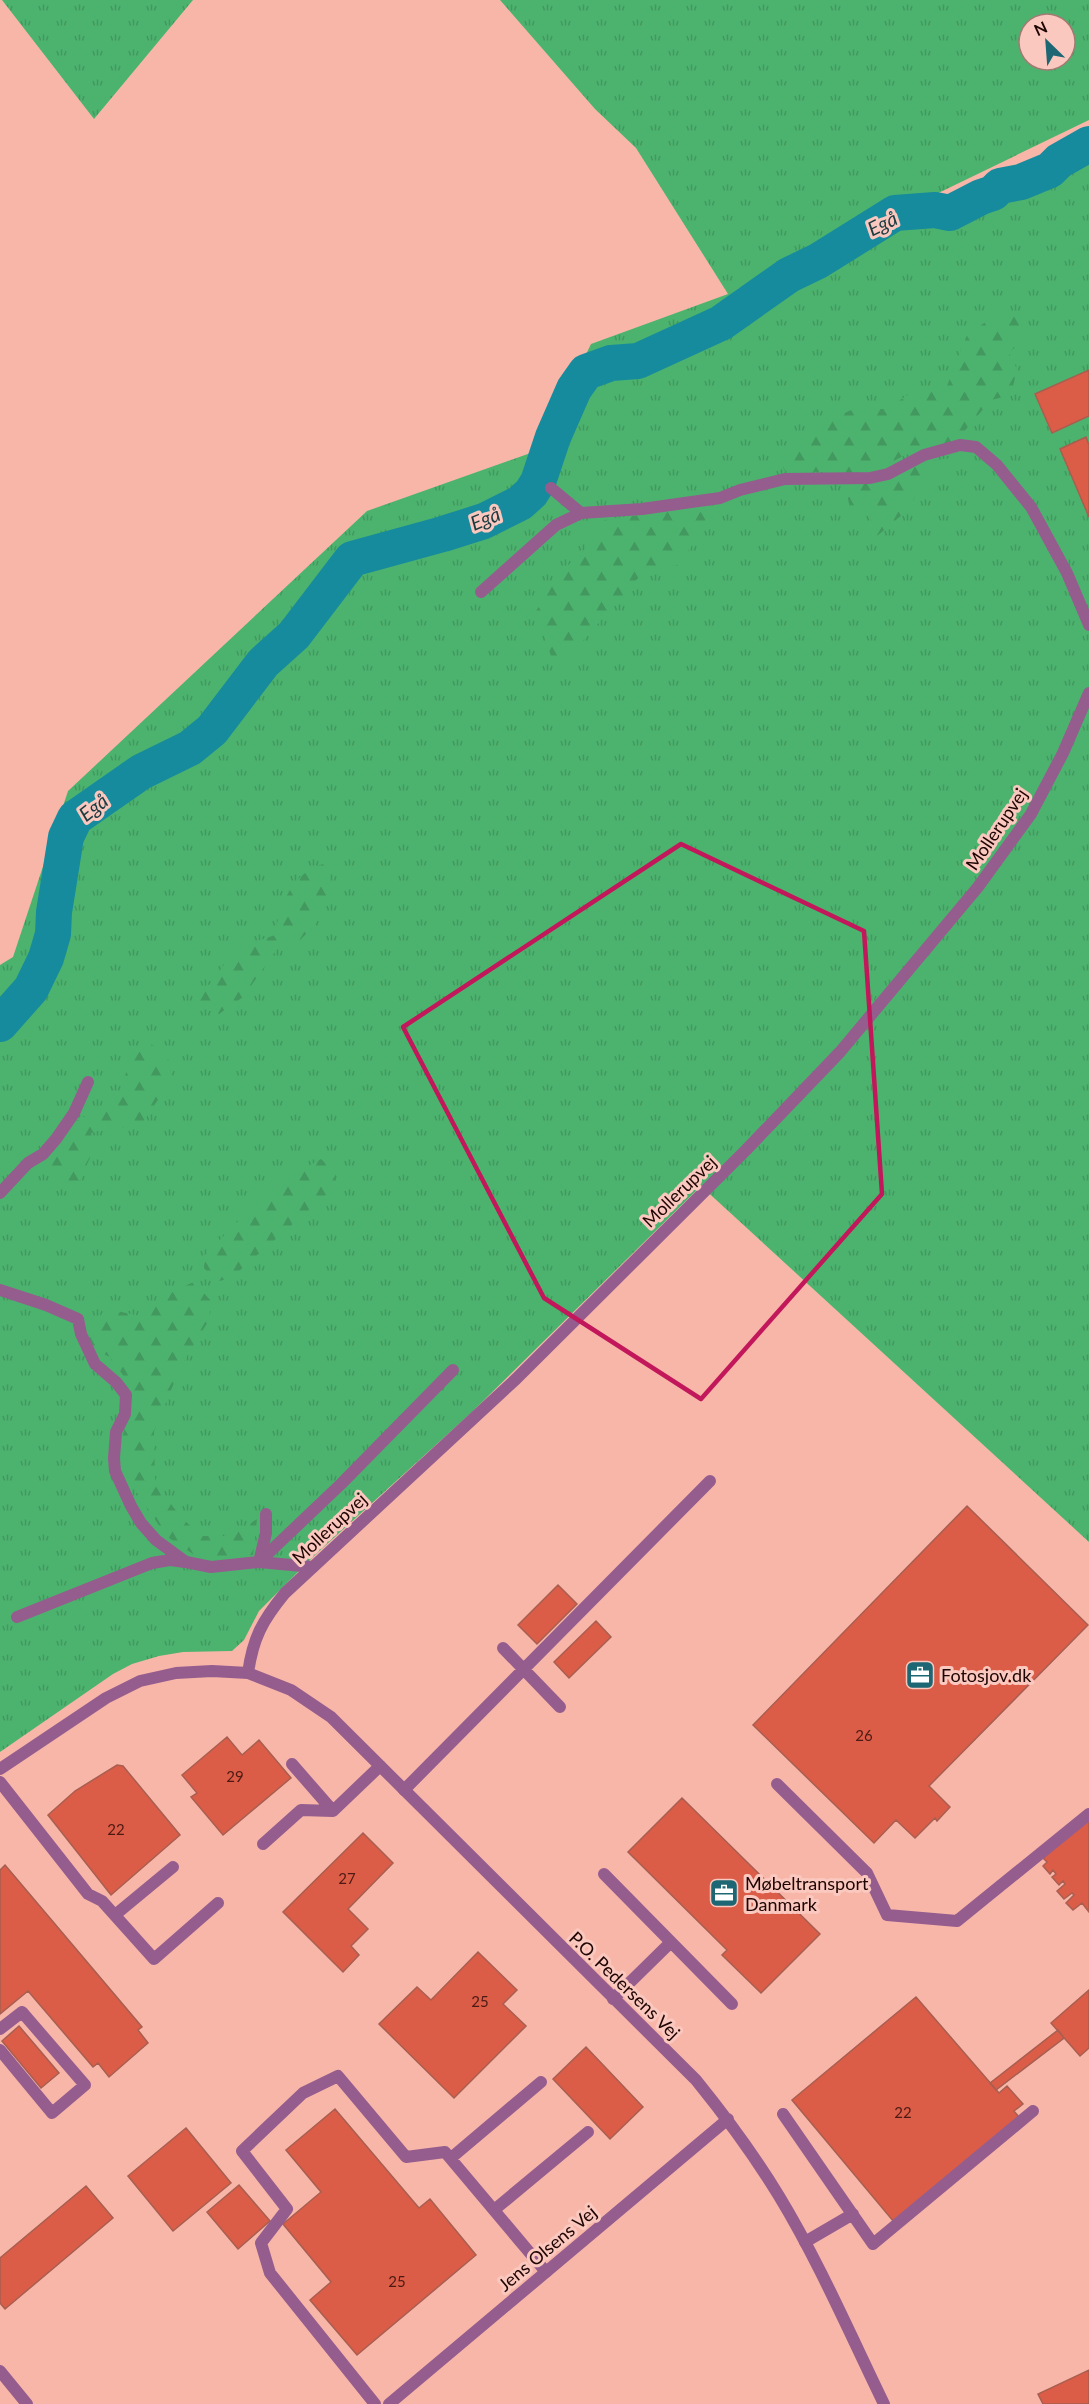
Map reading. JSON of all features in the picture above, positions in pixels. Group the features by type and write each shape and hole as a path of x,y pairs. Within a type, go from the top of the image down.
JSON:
{"street":[{"path":"481,592 556,525 580,513 642,509 720,498 747,487 785,479 870,478 888,474 943,448 960,445 976,447 997,465 1031,507 1049,536 1089,625"},
{"path":"551,488 580,513"},
{"name":"Mollerupvej","path":"248,1674 252,1647 260,1628 285,1593 516,1378 746,1150 840,1052 978,887 1031,814 1063,753 1089,693"},
{"path":"0,1193 28,1163 43,1154 56,1139 74,1113 88,1082"},
{"path":"0,1290 46,1305 78,1319 81,1334 95,1364 116,1382 126,1395 125,1414 116,1432 115,1471 141,1523 156,1540 186,1562"},
{"path":"259,1562 341,1484 453,1370"},
{"path":"404,1790 710,1482"},
{"path":"259,1562 266,1533 266,1514"},
{"path":"17,1617 152,1563 170,1560 211,1567 259,1562 314,1567"},
{"path":"503,1648 560,1707"},
{"name":"P.O. Pedersens Vej","path":"0,1769 106,1698 140,1681 176,1673 212,1671 248,1674 291,1690 331,1717 696,2080 728,2119 805,2242 884,2404"},
{"path":"292,1764 333,1810"},
{"path":"263,1844 301,1810 333,1810 380,1766"},
{"path":"0,1782 88,1894 102,1901 154,1959 218,1903"},
{"path":"777,1784 867,1873 887,1915 957,1921 1089,1814"},
{"path":"115,1915 173,1867"},
{"path":"604,1874 732,2004"},
{"path":"613,1999 670,1943"},
{"path":"0,2029 22,2012 85,2085 51,2113 0,2050"},
{"path":"375,2404 270,2274 261,2243 287,2209 242,2151 303,2093 338,2076 406,2157 445,2152 546,2272"},
{"path":"451,2158 542,2082"},
{"path":"783,2114 873,2244 1033,2110"},
{"name":"Jens Olsens Vej","path":"390,2404 728,2119"},
{"path":"494,2210 588,2132"},
{"path":"805,2242 853,2214"},
{"path":"0,2371 27,2404"}],"highlighted area":[{"path":"681,844 864,931 882,1194 701,1399 544,1298 403,1027"}],"green space":[{"path":"2,0 193,0 94,119"},
{"path":"500,0 1089,0 1089,120 897,213 935,210 951,213 993,193 1000,186 1021,182 1050,170 1059,161 1089,144 1089,1542 701,1186 472,1412 315,1555 259,1611 244,1640 232,1651 183,1652 132,1664 113,1674 0,1752 0,965 13,957 68,791 367,511 539,450 591,344 728,294 636,148 595,109","holes":["883,219 817,261 736,290"]},
{"path":"1024,312 1027,336 1009,353 1017,369 1011,395 991,400 955,442 910,452 892,462 855,473 785,471 780,461 798,452 832,418 854,409 886,409 911,393 945,391 967,335 997,314"},
{"path":"956,457 927,480 903,514 877,536 872,526 870,513 851,505 844,492 846,485 883,480 926,462"},
{"path":"695,508 707,516 700,535 677,565 646,569 564,662 551,656 536,611 560,573 586,548 596,525 607,519"},
{"path":"323,864 330,874 328,894 314,926 297,943 277,949 243,997 219,1014 200,1007 200,992 211,983 235,949 275,935 284,902 295,883 312,868"},
{"path":"147,1042 167,1053 172,1079 139,1128 112,1127 91,1133 94,1149 78,1184 67,1192 56,1183 41,1158 59,1142 80,1117 104,1112 110,1107 115,1101 130,1065"},
{"path":"321,1159 336,1173 335,1187 231,1278 216,1282 204,1268 205,1255 274,1185"},
{"path":"194,1282 211,1301 209,1320 181,1366 154,1431 155,1483 180,1516 201,1536 230,1536 257,1519 253,1555 225,1559 196,1556 166,1536 136,1491 122,1438 135,1392 110,1357 95,1350 89,1340 88,1326 108,1309 140,1316 166,1296"}],"building":[{"path":"1089,370 1089,416 1052,433 1035,394"},
{"path":"1086,437 1089,445 1089,517 1060,449"},
{"name":"Fotosjov.dk","path":"967,1506 1088,1625 929,1786 950,1807 937,1821 935,1818 915,1838 896,1820 874,1843 753,1725"},
{"path":"558,1585 577,1604 537,1644 518,1625"},
{"path":"596,1621 611,1637 569,1678 554,1662"},
{"path":"227,1737 242,1755 259,1740 291,1778 223,1835 191,1797 197,1793 182,1775"},
{"path":"117,1765 123,1766 180,1835 111,1895 48,1815 75,1791"},
{"name":"Møbeltransport Danmark","path":"682,1798 820,1934 761,1993 722,1955 727,1950 628,1852"},
{"path":"1089,1819 1089,1912 1082,1903 1073,1910 1066,1903 1074,1895 1072,1893 1064,1899 1057,1891 1065,1884 1063,1881 1059,1885 1052,1877 1056,1874 1053,1870 1050,1874 1043,1866 1047,1862 1043,1858"},
{"path":"363,1833 393,1863 348,1909 368,1929 351,1946 359,1955 343,1972 283,1912"},
{"path":"5,1865 142,2027 138,2030 148,2043 109,2077 98,2063 93,2067 28,1991 0,2014 0,1870"},
{"path":"478,1952 517,1990 503,2004 526,2026 454,2098 379,2024 417,1987 431,2000"},
{"path":"1089,1990 1089,2048 1080,2056 1051,2023"},
{"path":"916,1997 999,2093 1007,2086 1023,2104 1014,2111 1019,2117 894,2222 792,2100"},
{"path":"19,2026 59,2073 41,2088 2,2041"},
{"path":"1058,2030 1064,2038 996,2090 990,2083"},
{"path":"586,2047 643,2107 610,2139 553,2079"},
{"path":"335,2109 419,2208 430,2199 476,2255 357,2355 310,2300 331,2282 283,2224 321,2192 286,2150"},
{"path":"186,2128 231,2183 173,2231 128,2176"},
{"path":"239,2185 270,2221 238,2249 207,2212"},
{"path":"86,2186 113,2218 5,2309 0,2303 0,2258"},
{"path":"1089,2370 1089,2404 1043,2404 1038,2394"}],"waterway":[{"name":"Egå","path":"0,1024 31,989 46,958 53,934 54,912 66,837 75,818 141,772 190,748 212,730 263,663 294,635 352,559 484,521 520,503 531,493 538,482 553,437 574,389 586,372 611,363 638,361 721,323 789,275 818,261 895,213 935,210 950,213 993,193 1000,186 1021,182 1050,170 1059,161 1089,144"}],"place":[{"name":"Fotosjov.dk","path":"920,1675"},
{"name":"Møbeltransport Danmark","path":"724,1893"}]}
